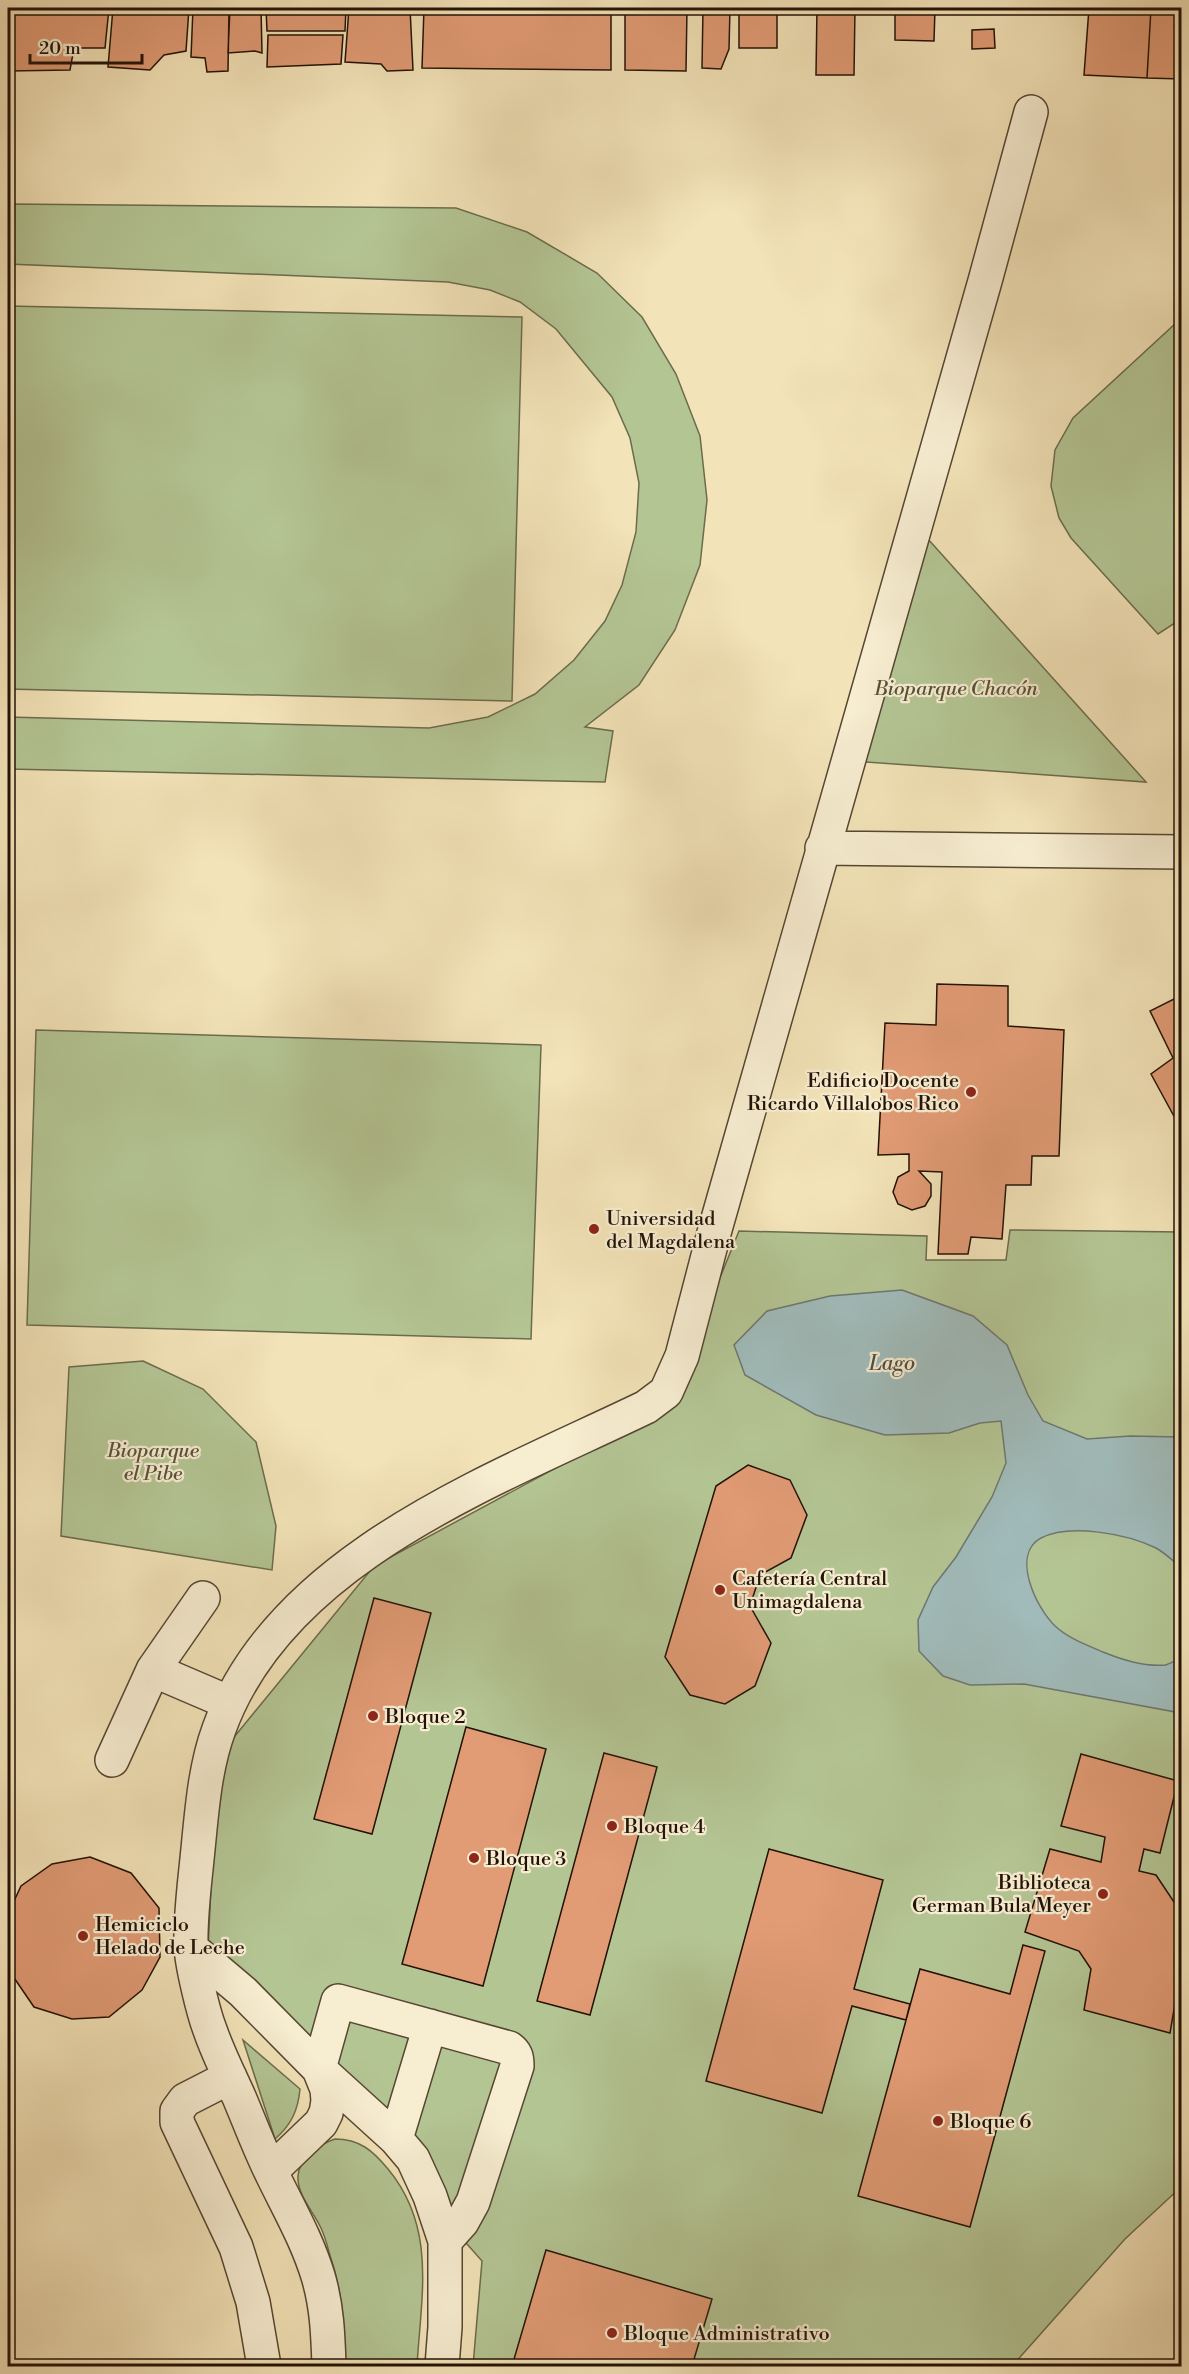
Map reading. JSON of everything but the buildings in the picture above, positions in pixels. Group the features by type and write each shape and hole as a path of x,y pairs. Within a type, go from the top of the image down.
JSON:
{"street":[{"path":"329,2367 327,2318 318,2277 306,2242 271,2171 209,2029 191,1948 200,1825 207,1771 218,1731 247,1671 271,1636 299,1606 364,1553 435,1510 646,1407 666,1392 682,1356 714,1233 822,848 985,281 1031,112"},
{"path":"822,848 1182,852"},
{"path":"112,1760 153,1670 203,1598"},
{"path":"153,1670 230,1703"},
{"path":"191,1948 243,1992 319,2069 396,2139 413,2159 430,2196 445,2241 445,2327 442,2367"},
{"path":"271,2171 321,2123 328,2101 327,2090 319,2069 338,2001 508,2048 518,2058 517,2066 472,2202 462,2222 445,2241"},
{"path":"396,2139 430,2026"},
{"path":"230,2077 185,2100 177,2111 177,2122 236,2247 253,2302 264,2367"}],"green space":[{"path":"8,204 456,208 527,232 597,273 642,317 676,374 700,436 707,500 700,565 675,630 639,685 585,727 613,731 605,782 8,769 8,717 429,728 488,717 535,694 574,660 605,621 622,585 636,532 639,483 630,438 612,397 556,329 520,302 490,290 448,282 8,264"},
{"path":"8,306 522,317 512,701 8,689"},
{"path":"1176,323 1182,328 1181,619 1158,634 1071,538 1059,518 1051,486 1055,450 1073,418"},
{"name":"Bioparque Chacón","path":"919,529 1146,782 852,761"},
{"path":"36,1030 541,1045 531,1339 27,1325"},
{"path":"1010,1230 1181,1232 1181,2187 1125,2239 1012,2366 473,2366 482,2261 208,1951 217,1758 374,1566 667,1408 739,1231 927,1236 926,1260 1006,1260"},
{"name":"Bioparque el Pibe","path":"143,1361 203,1389 256,1442 276,1526 272,1570 61,1536 69,1367"},
{"path":"243,2040 300,2089 293,2117 275,2139"},
{"path":"335,2139 359,2144 377,2157 403,2192 414,2215 420,2239 423,2288 417,2366 345,2366 343,2323 337,2280 320,2226 302,2196 298,2183 299,2169 306,2158 323,2144"}],"water":[{"name":"Lago","path":"902,1290 973,1316 1007,1345 1028,1395 1043,1421 1087,1439 1130,1436 1181,1437 1181,1567 1159,1550 1130,1538 1098,1532 1067,1531 1041,1538 1032,1546 1027,1569 1034,1595 1048,1618 1071,1638 1110,1655 1141,1664 1165,1665 1181,1658 1181,1713 1024,1684 970,1685 943,1676 919,1651 918,1620 933,1587 956,1557 992,1497 1006,1463 1001,1421 980,1423 949,1433 885,1435 816,1415 745,1375 734,1345 767,1311 830,1296"}],"place":[{"name":"Edificio Docente Ricardo Villalobos Rico","path":"971,1092"},
{"name":"Universidad del Magdalena","path":"594,1229"},
{"name":"Cafetería Central Unimagdalena","path":"720,1590"},
{"name":"Bloque 2","path":"373,1716"},
{"name":"Bloque 4","path":"612,1826"},
{"name":"Bloque 3","path":"474,1858"},
{"name":"Biblioteca German Bula Meyer","path":"1103,1894"},
{"name":"Hemiciclo Helado de Leche","path":"83,1936"},
{"name":"Bloque 6","path":"938,2121"},
{"name":"Bloque Administrativo","path":"612,2333"}]}
